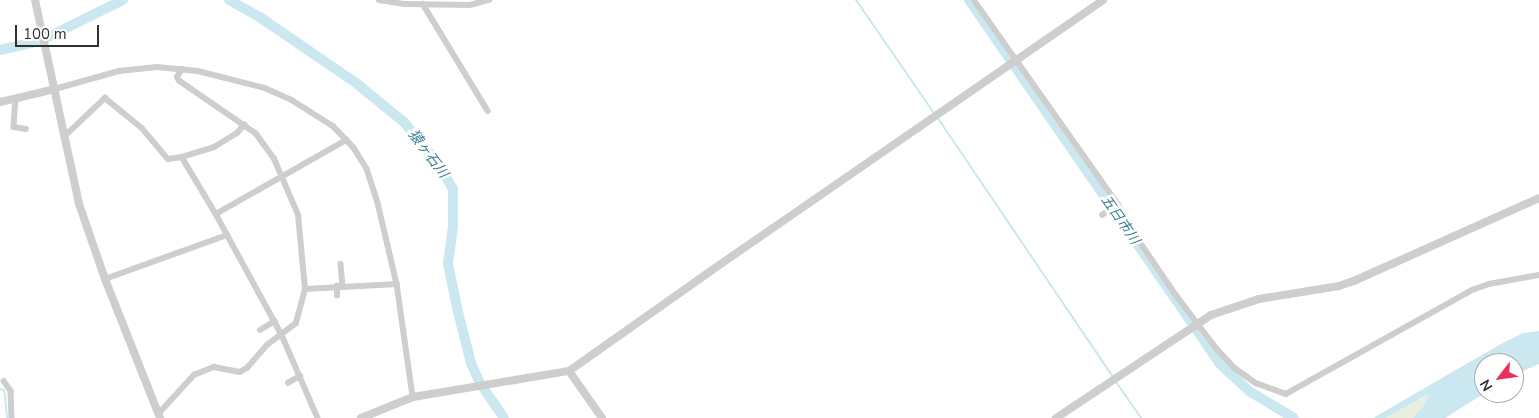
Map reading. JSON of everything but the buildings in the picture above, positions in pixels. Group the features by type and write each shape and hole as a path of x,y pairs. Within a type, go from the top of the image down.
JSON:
{"street":[{"path":"35,0 66,135 79,204 105,279 160,416 194,375 214,367 240,372 247,368 267,345 296,323 305,289 298,215 283,176 263,143 244,125 179,81 177,77 182,69"},
{"path":"379,0 423,4 470,4 489,0"},
{"path":"974,0 1118,204 1140,242 1197,323 1235,368 1256,384 1286,394 1472,290 1489,284 1539,275"},
{"path":"361,418 413,397 569,371 1104,0"},
{"path":"423,4 488,110"},
{"path":"0,102 119,70 157,67 212,73 266,88 320,116 346,140 367,169 390,247 413,397"},
{"path":"16,98 14,127 26,129"},
{"path":"66,135 105,98 142,128 168,159 182,157 214,147 237,133 244,125"},
{"path":"216,214 346,140"},
{"path":"182,157 275,321 318,418"},
{"path":"1056,418 1211,315 1259,299 1339,286 1356,280 1539,198"},
{"path":"105,279 227,235"},
{"path":"337,296 340,286 341,264"},
{"path":"305,289 397,284"},
{"path":"260,330 275,321"},
{"path":"569,371 602,418"},
{"path":"288,383 300,376"},
{"path":"4,381 11,391 12,418"}],"shaded area":[{"path":"1426,395 1428,396 1424,405 1413,418 1386,418"}],"water":[{"path":"1539,331 1539,364 1524,371 1524,353 1485,353 1499,345 1523,333"},
{"path":"1474,359 1474,400 1445,418 1413,418 1424,405 1428,396 1426,395 1386,418 1373,418"}],"waterway":[{"name":"猿ヶ石川","path":"0,50 40,41 123,0"},
{"name":"猿ヶ石川","path":"229,0 261,18 356,83 404,122 439,165 453,189 453,227 448,264 471,363 480,383 504,418"},
{"path":"856,0 934,113"},
{"name":"五日市川","path":"969,0 1219,363 1249,391 1294,418"},
{"path":"937,117 1114,378"},
{"path":"1116,382 1141,418"},
{"path":"0,389 4,390 7,418"}]}
